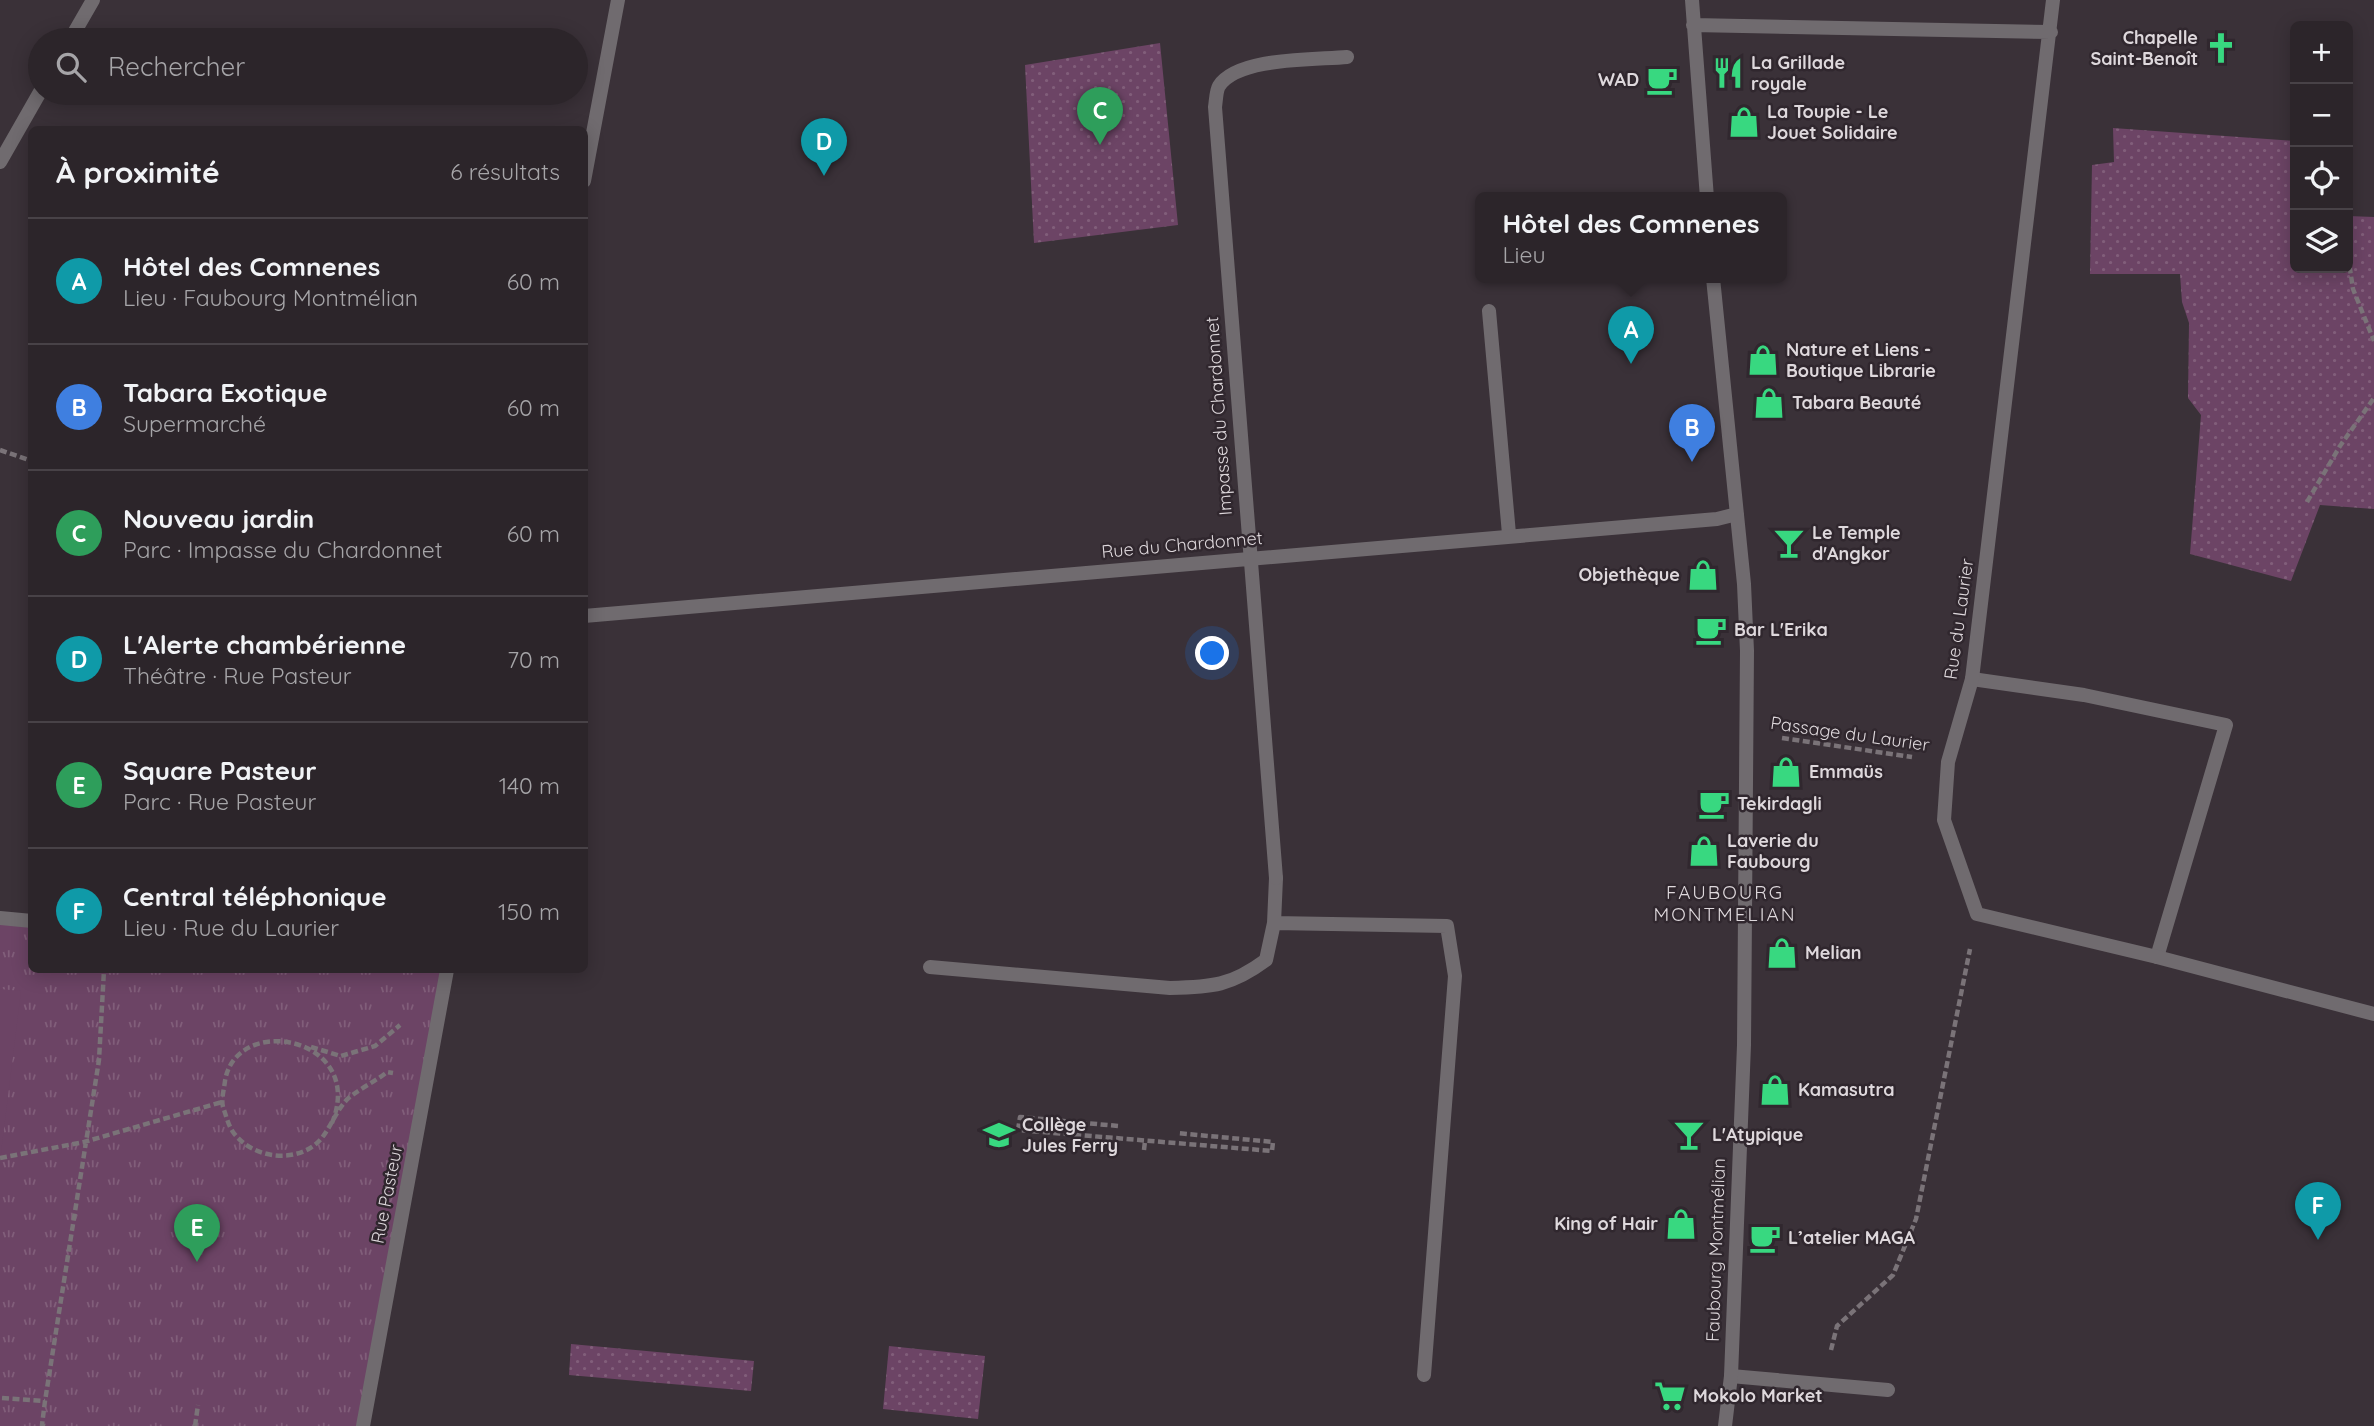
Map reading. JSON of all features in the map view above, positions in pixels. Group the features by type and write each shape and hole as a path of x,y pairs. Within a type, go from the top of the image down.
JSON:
{"street":[{"path":"77,28 93,0"},
{"path":"588,160 618,0"},
{"path":"1692,0 1707,192"},
{"name":"Rue du Laurier","path":"1977,914 1944,820 1948,762 1972,679 2053,0"},
{"path":"1693,25 2050,32"},
{"name":"Impasse du Chardonnet","path":"930,967 1170,988 1206,987 1241,979 1266,960 1274,923 1276,878 1215,107 1218,87 1231,73 1254,66 1347,57"},
{"path":"0,162 33,105"},
{"name":"Faubourg Montmélian","path":"1714,283 1744,584 1748,734 1744,1045 1731,1376 1725,1426"},
{"path":"1489,311 1509,534"},
{"name":"Rue du Chardonnet","path":"588,616 1509,534 1717,519 1737,514"},
{"path":"1972,679 2084,695 2226,725 2157,957"},
{"path":"1977,914 2157,957 2374,1014"},
{"path":"0,918 28,921"},
{"path":"1274,923 1447,926 1455,976 1424,1375"},
{"name":"Rue Pasteur","path":"363,1426 446,973"},
{"path":"1731,1376 1888,1390"}],"path":[{"path":"2351,273 2353,289 2374,341"},
{"path":"2307,502 2340,446 2374,398"},
{"path":"0,450 28,460"},
{"name":"Passage du Laurier","path":"1748,734 1948,762"},
{"path":"1821,1383 1837,1326 1893,1275 1916,1219 1977,914"},
{"path":"45,1426 42,1425 45,1401 99,1060 104,973"},
{"path":"428,1076 387,1072 345,1101 332,1124 310,1148 291,1155 260,1153 246,1145 232,1130 222,1102 226,1076 240,1055 265,1042 286,1040 341,1056 375,1046 397,1026 428,1013 441,1002"},
{"path":"306,1046 327,1064 336,1082 338,1093 332,1124"},
{"path":"0,1158 84,1142 222,1102"},
{"path":"1118,1126 1020,1117 1018,1130 1272,1151 1273,1142 1177,1133"},
{"path":"1144,1150 1145,1140"},
{"path":"2,1398 45,1401"},
{"path":"195,1426 198,1405"}],"green space":[{"path":"1160,43 1178,225 1034,243 1025,65"},
{"path":"2113,128 2290,141 2290,273 2353,273 2353,216 2374,217 2374,509 2320,505 2291,581 2190,554 2201,415 2188,398 2189,323 2182,302 2180,274 2090,274 2092,165 2114,162"},
{"path":"0,918 28,921 28,973 446,973 363,1426 0,1426"},
{"path":"0,989 21,991 0,1161"},
{"path":"571,1344 754,1361 751,1391 569,1375"},
{"path":"889,1346 985,1356 978,1419 883,1409"}],"place":[{"name":"Chapelle Saint-Benoît","path":"2221,48"},
{"name":"La Grillade royale","path":"1728,73"},
{"name":"WAD","path":"1662,80"},
{"name":"La Toupie - Le Jouet Solidaire","path":"1744,122"},
{"name":"Nouveau jardin","path":"1100,145"},
{"name":"L'Alerte chambérienne","path":"824,176"},
{"name":"Nature et Liens - Boutique Librarie","path":"1763,360"},
{"name":"Hôtel des Comnenes","path":"1631,364"},
{"name":"Tabara Beauté","path":"1769,403"},
{"name":"Tabara Exotique","path":"1692,462"},
{"name":"Le Temple d'Angkor","path":"1789,543"},
{"name":"Objethèque","path":"1703,575"},
{"name":"Bar L'Erika","path":"1711,630"},
{"name":"Emmaüs","path":"1786,772"},
{"name":"Tekirdagli","path":"1714,804"},
{"name":"Laverie du Faubourg","path":"1704,851"},
{"name":"Melian","path":"1782,953"},
{"name":"Kamasutra","path":"1775,1090"},
{"name":"Collège Jules Ferry","path":"999,1135"},
{"name":"L'Atypique","path":"1689,1135"},
{"name":"King of Hair","path":"1681,1224"},
{"name":"L’atelier MAGA","path":"1765,1238"},
{"name":"Central téléphonique","path":"2318,1240"},
{"name":"Square Pasteur","path":"197,1262"},
{"name":"Mokolo Market","path":"1670,1396"}],"district":[{"name":"FAUBOURG MONTMELIAN","path":"1725,903"}]}
